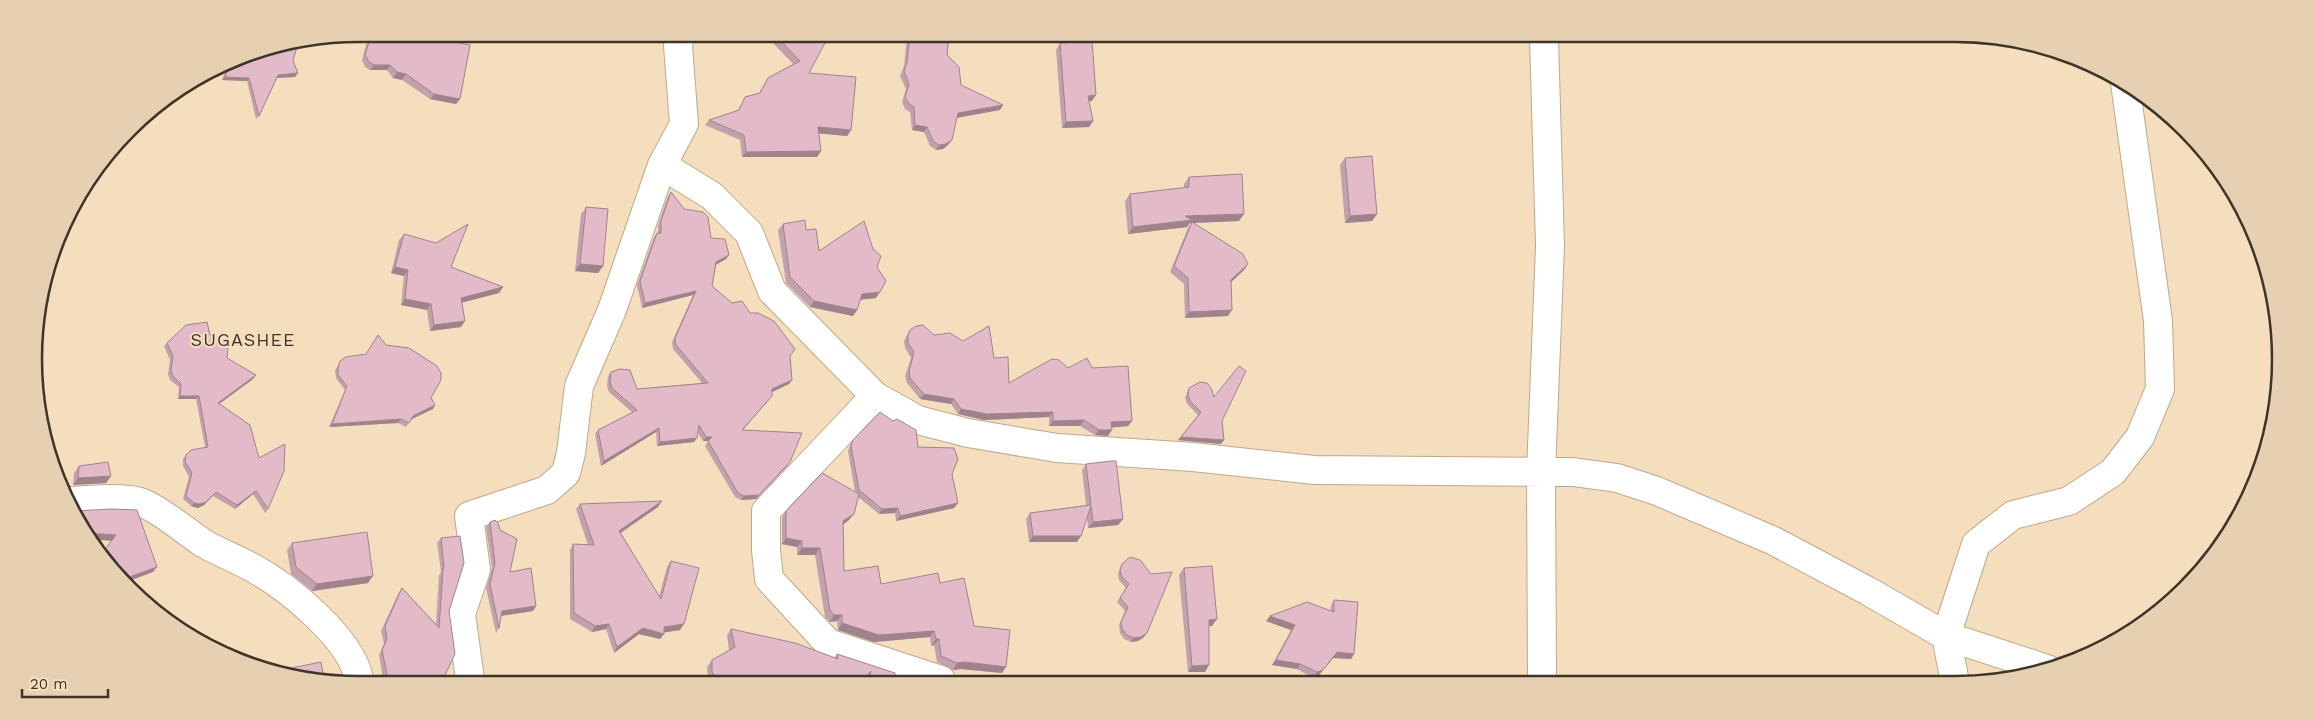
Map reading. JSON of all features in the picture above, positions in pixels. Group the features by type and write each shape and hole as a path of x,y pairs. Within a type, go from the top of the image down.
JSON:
{"street":[{"path":"470,676 461,614 476,570 469,516 547,490 566,472 571,453 579,386 612,310 662,165 684,124 679,42"},
{"path":"1542,676 1541,472 1550,246 1544,42"},
{"path":"1954,676 1946,636 1976,544 2013,515 2069,501 2113,472 2140,437 2160,389 2158,321 2125,93"},
{"path":"662,165 712,196 749,233 772,292 875,396 926,422 968,433 1057,448 1193,457 1314,470 1573,472 1617,478 1657,491 1774,541 1868,591 1946,636 2037,666"},
{"path":"875,396 766,510 766,550 769,579 828,643 929,676"},
{"path":"76,502 104,499 142,502 205,544 253,568 304,604 335,635 357,669 358,676"}],"building":[{"path":"369,42 454,42 470,45 460,99 434,94 406,74 397,72 390,65 374,65 369,62 365,55"},
{"path":"782,42 825,42 809,73 856,77 851,130 818,127 821,151 746,152 744,135 709,120 739,110 745,97 760,93 768,78 800,61"},
{"path":"909,42 948,42 947,55 959,67 961,85 1003,105 958,113 952,140 946,144 939,145 933,141 927,127 915,125 914,107 909,104 905,97 909,84 904,71"},
{"path":"1092,42 1096,95 1088,96 1093,121 1066,122 1060,43"},
{"path":"296,49 293,61 298,73 278,75 259,116 249,78 225,77 227,72 258,59"},
{"path":"1372,156 1377,214 1350,216 1345,158"},
{"path":"1242,174 1244,214 1185,216 1192,220 1133,227 1130,194 1189,187 1189,177"},
{"path":"671,192 684,209 703,212 708,217 711,238 725,239 729,255 716,262 712,286 732,303 742,301 750,313 758,313 774,321 795,349 790,356 792,380 772,389 772,396 742,430 802,433 790,462 759,495 744,496 738,493 708,441 712,437 706,437 699,425 697,438 660,442 659,428 604,461 598,430 637,410 612,388 610,382 611,372 620,369 630,370 637,389 708,383 676,345 675,338 696,291 645,303 640,281 657,233 661,233 661,221"},
{"path":"586,207 608,209 603,266 580,264"},
{"path":"805,220 806,230 816,229 819,251 864,221 873,249 881,256 877,267 886,281 880,292 862,294 857,310 814,301 790,277 783,224"},
{"path":"1192,222 1243,254 1248,264 1231,280 1232,310 1189,312 1188,278 1174,266"},
{"path":"468,224 451,267 503,287 461,298 465,321 434,325 431,304 405,299 408,270 395,267 404,234 436,243"},
{"path":"207,322 210,335 225,342 228,348 227,358 256,375 218,403 250,425 259,458 285,444 284,471 268,509 256,491 237,505 216,492 206,502 200,504 194,503 186,496 192,473 185,462 186,455 191,450 208,447 199,396 180,396 181,384 173,376 171,370 173,356 167,343 186,325"},
{"path":"923,325 934,335 950,333 963,341 989,326 994,358 1008,357 1009,383 1052,359 1059,360 1068,368 1087,358 1092,368 1128,366 1132,421 1111,422 1112,430 1099,430 1084,420 1053,421 1053,412 987,414 961,409 954,399 924,394 910,378 909,371 914,352 908,343 910,330 916,326"},
{"path":"378,335 386,345 409,348 437,366 441,373 441,380 431,398 435,405 413,416 409,423 401,419 332,424 347,386 338,375 340,361 346,357 366,354"},
{"path":"1239,366 1246,371 1222,421 1224,440 1181,437 1201,412 1190,401 1189,388 1200,382 1207,383 1214,397"},
{"path":"880,412 893,421 897,419 916,430 918,447 954,448 958,459 952,474 958,503 900,516 898,508 882,509 859,490 851,446 853,440"},
{"path":"1116,461 1123,519 1093,522 1091,506 1081,536 1033,536 1030,513 1091,505 1086,464"},
{"path":"108,462 111,476 78,478 79,466"},
{"path":"822,473 859,494 854,514 843,521 844,571 878,566 881,584 938,573 940,583 964,578 974,626 1010,630 1006,667 965,662 957,663 941,656 939,639 936,639 934,631 879,635 842,623 842,615 834,615 830,610 820,548 802,548 802,541 786,538 786,511"},
{"path":"662,501 619,531 661,599 671,561 699,568 684,624 664,627 664,634 643,628 617,647 609,624 595,626 574,613 573,544 594,545 580,504"},
{"path":"137,510 157,567 129,577 105,549 116,535 95,534 81,511"},
{"path":"495,520 500,530 517,539 510,572 531,568 536,606 502,611 499,628 490,584 495,563 490,522"},
{"path":"367,532 373,576 317,584 296,567 292,543"},
{"path":"460,536 464,563 449,611 455,654 444,676 387,676 382,650 387,639 385,626 402,588 439,628 444,567 441,538"},
{"path":"1130,557 1140,560 1151,574 1172,572 1147,633 1141,637 1133,638 1122,629 1121,622 1128,607 1120,598 1129,584 1122,577 1120,570 1122,564"},
{"path":"1212,566 1217,619 1209,620 1209,665 1192,666 1184,568"},
{"path":"1334,600 1358,602 1354,654 1337,652 1323,670 1317,672 1300,664 1276,660 1295,625 1270,616 1307,602 1334,612"},
{"path":"731,629 795,643 838,659 837,654 895,673 895,676 870,676 871,671 867,676 715,676 712,672 712,660 735,647"},
{"path":"321,662 323,674 318,674 289,668"}],"district":[{"name":"SUGASHEE","path":"243,340"}]}
